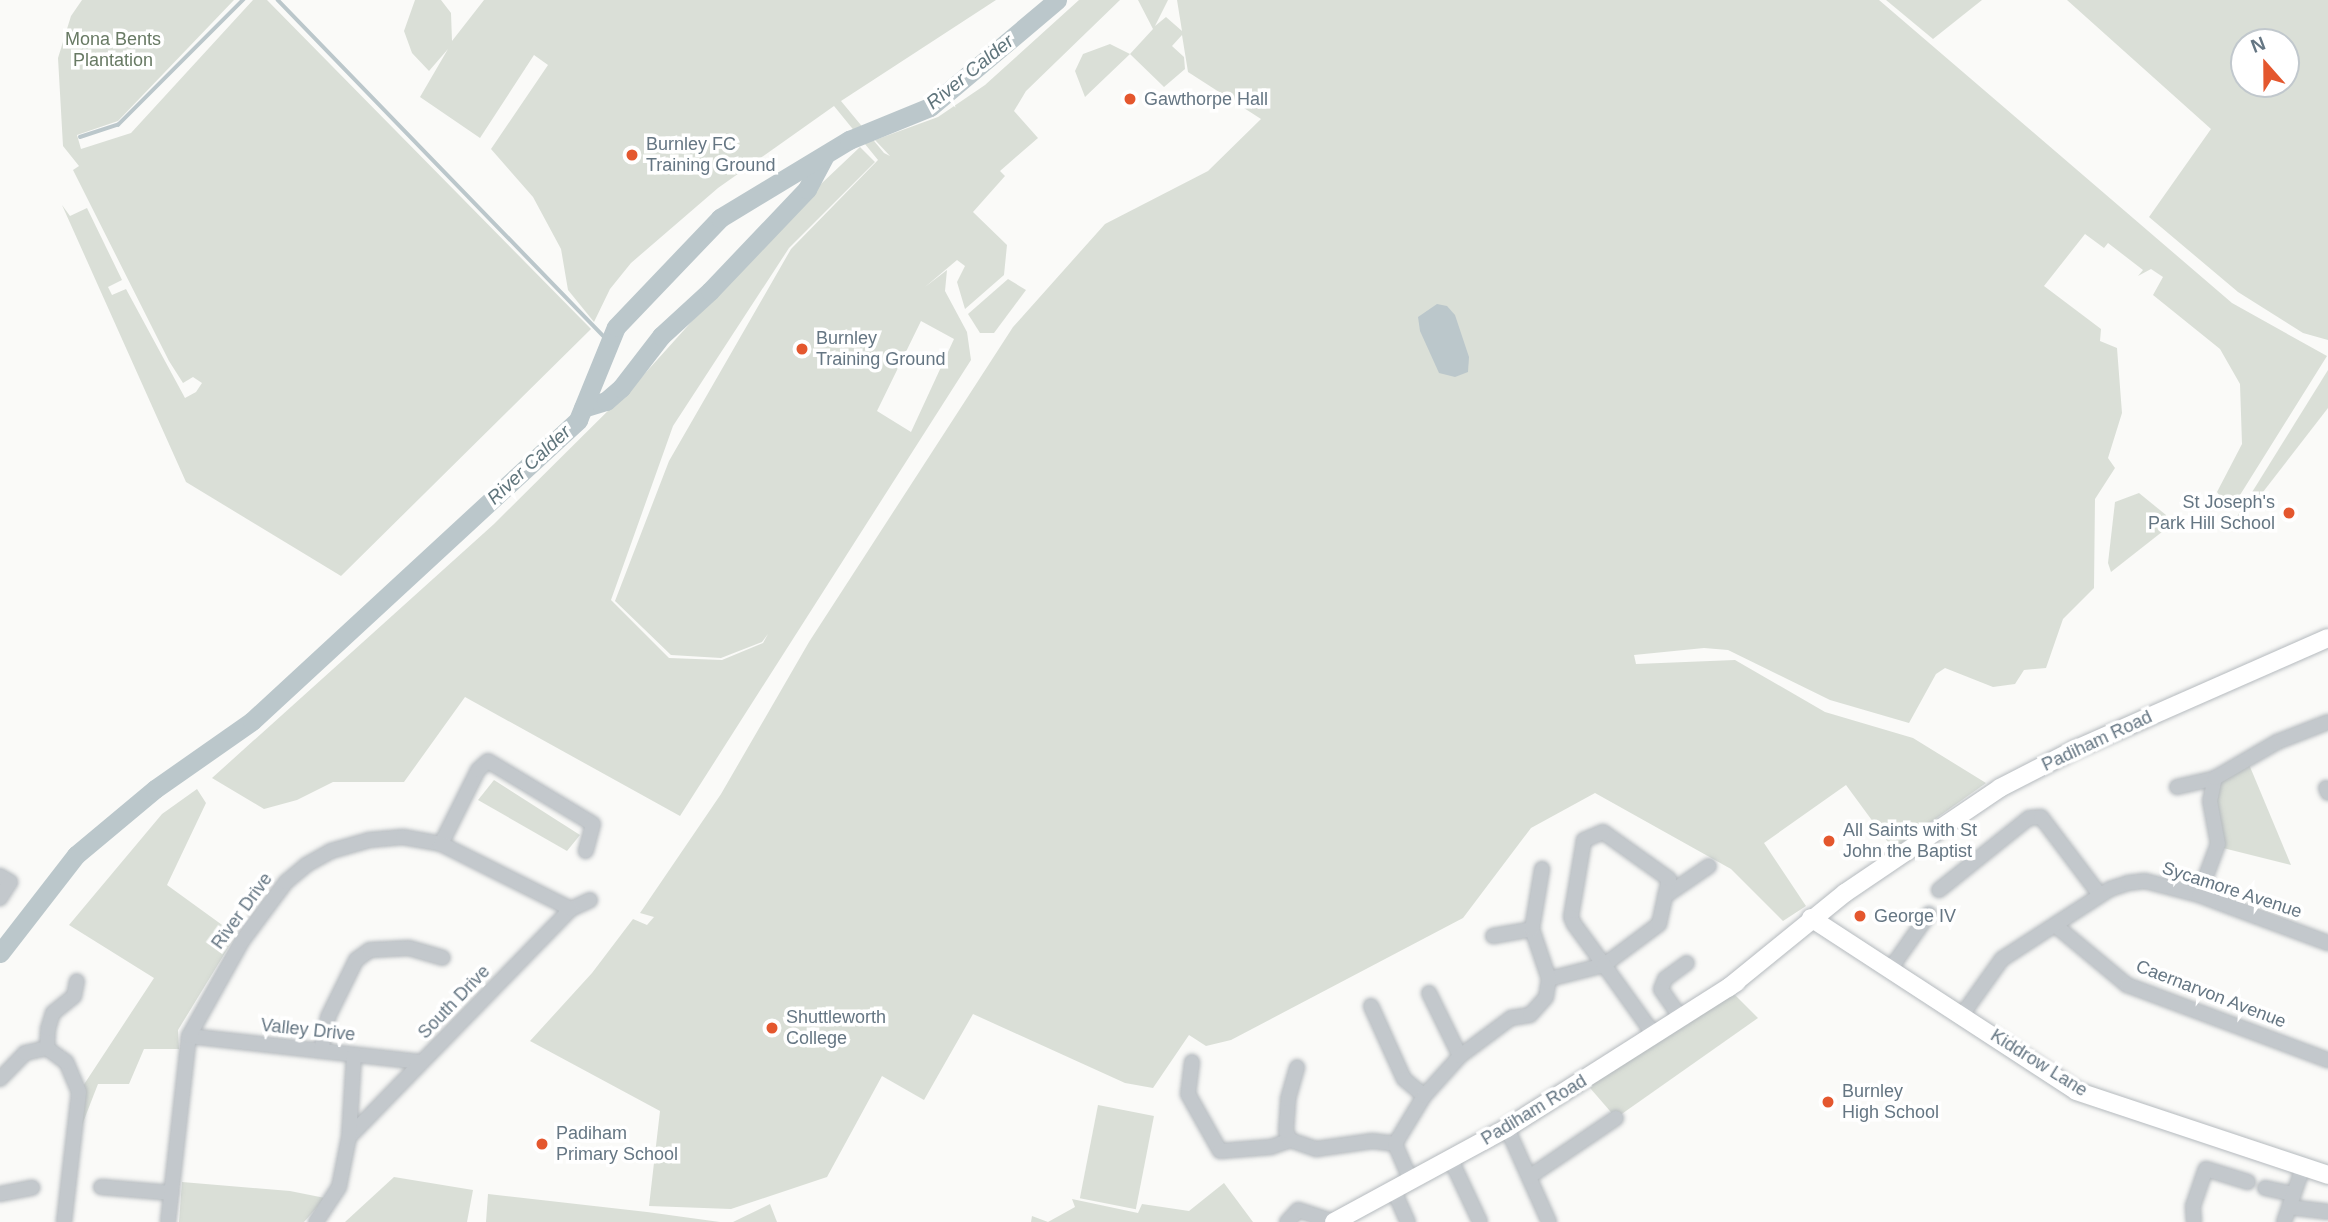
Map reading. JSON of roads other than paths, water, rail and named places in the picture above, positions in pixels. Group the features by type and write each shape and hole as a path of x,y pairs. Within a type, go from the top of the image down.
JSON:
{"main road":[{"name":"Padiham Road","path":"1335,1222 1507,1128 1656,1035 1867,890 1881,871 2034,769 2328,638"},
{"name":"Kiddrow Lane","path":"1817,922 2076,1091 2328,1175"}],"street":[{"path":"2178,787 2215,778 2267,747 2328,722"},
{"path":"441,844 478,770 488,761 593,824 586,851"},
{"path":"2199,895 2218,844 2210,801 2215,778"},
{"path":"1939,890 2029,818 2041,817 2100,895"},
{"path":"1549,979 1604,965 1659,924 1669,879 1603,832 1584,841 1571,917 1604,965 1656,1035"},
{"name":"River Drive","path":"168,1222 189,1036 242,941 286,882 306,865 331,851 369,840 404,837 441,844 571,909"},
{"path":"1665,896 1709,866"},
{"path":"1395,1144 1424,1096 1461,1056 1511,1018 1530,1015 1546,997 1549,979 1532,929 1542,869"},
{"path":"0,898 5,879"},
{"name":"Sycamore Avenue","path":"1962,1015 2002,959 2100,895 2128,883 2145,881 2199,895 2328,943"},
{"name":"South Drive","path":"349,1137 571,909 590,900"},
{"path":"1891,968 1929,914"},
{"name":"Caernarvon Avenue","path":"2055,925 2127,985 2328,1060"},
{"path":"1493,936 1532,929"},
{"path":"321,1051 340,985 356,960 370,950 409,948 443,958"},
{"path":"1681,1018 1661,989 1665,979 1686,963"},
{"path":"47,1048 53,1013 75,996 77,981"},
{"path":"1429,993 1461,1056"},
{"path":"1371,1006 1404,1079 1424,1096"},
{"name":"Valley Drive","path":"189,1036 421,1062"},
{"path":"0,1079 25,1053 47,1048 66,1062 79,1092 64,1222"},
{"path":"316,1222 339,1187 349,1137 354,1055"},
{"path":"1192,1062 1188,1094 1220,1151 1270,1147 1290,1140 1316,1149 1372,1141 1395,1144"},
{"path":"1290,1140 1286,1131 1288,1099 1297,1067"},
{"path":"1529,1177 1616,1118"},
{"path":"1507,1128 1549,1222"},
{"path":"1395,1144 1411,1181"},
{"path":"1451,1160 1480,1222"},
{"path":"2284,1222 2303,1167"},
{"path":"2194,1222 2193,1206 2206,1169 2248,1181"},
{"path":"101,1187 172,1193"},
{"path":"0,1194 32,1188"},
{"path":"2265,1188 2291,1201 2328,1212"},
{"path":"1394,1191 1408,1222"},
{"path":"1287,1222 1298,1210 1335,1222"}],"waterway":[{"path":"80,137 118,125 243,0"},
{"path":"278,0 610,343"},
{"name":"River Calder","path":"0,953 76,855 155,789 252,721 578,420 616,327 720,218 849,140 930,107 1057,0"},
{"path":"583,408 606,401 621,388 661,336 710,291 807,189 825,155"}],"place":[{"name":"Gawthorpe Hall","path":"1130,99"},
{"name":"Burnley FC Training Ground","path":"632,155"},
{"name":"Burnley Training Ground","path":"802,349"},
{"name":"St Joseph's Park Hill School","path":"2289,513"},
{"name":"All Saints with St John the Baptist","path":"1829,841"},
{"name":"George IV","path":"1860,916"},
{"name":"Shuttleworth College","path":"772,1028"},
{"name":"Burnley High School","path":"1828,1102"},
{"name":"Padiham Primary School","path":"542,1144"}],"park label":[{"name":"Mona Bents Plantation","path":"113,50"}]}
